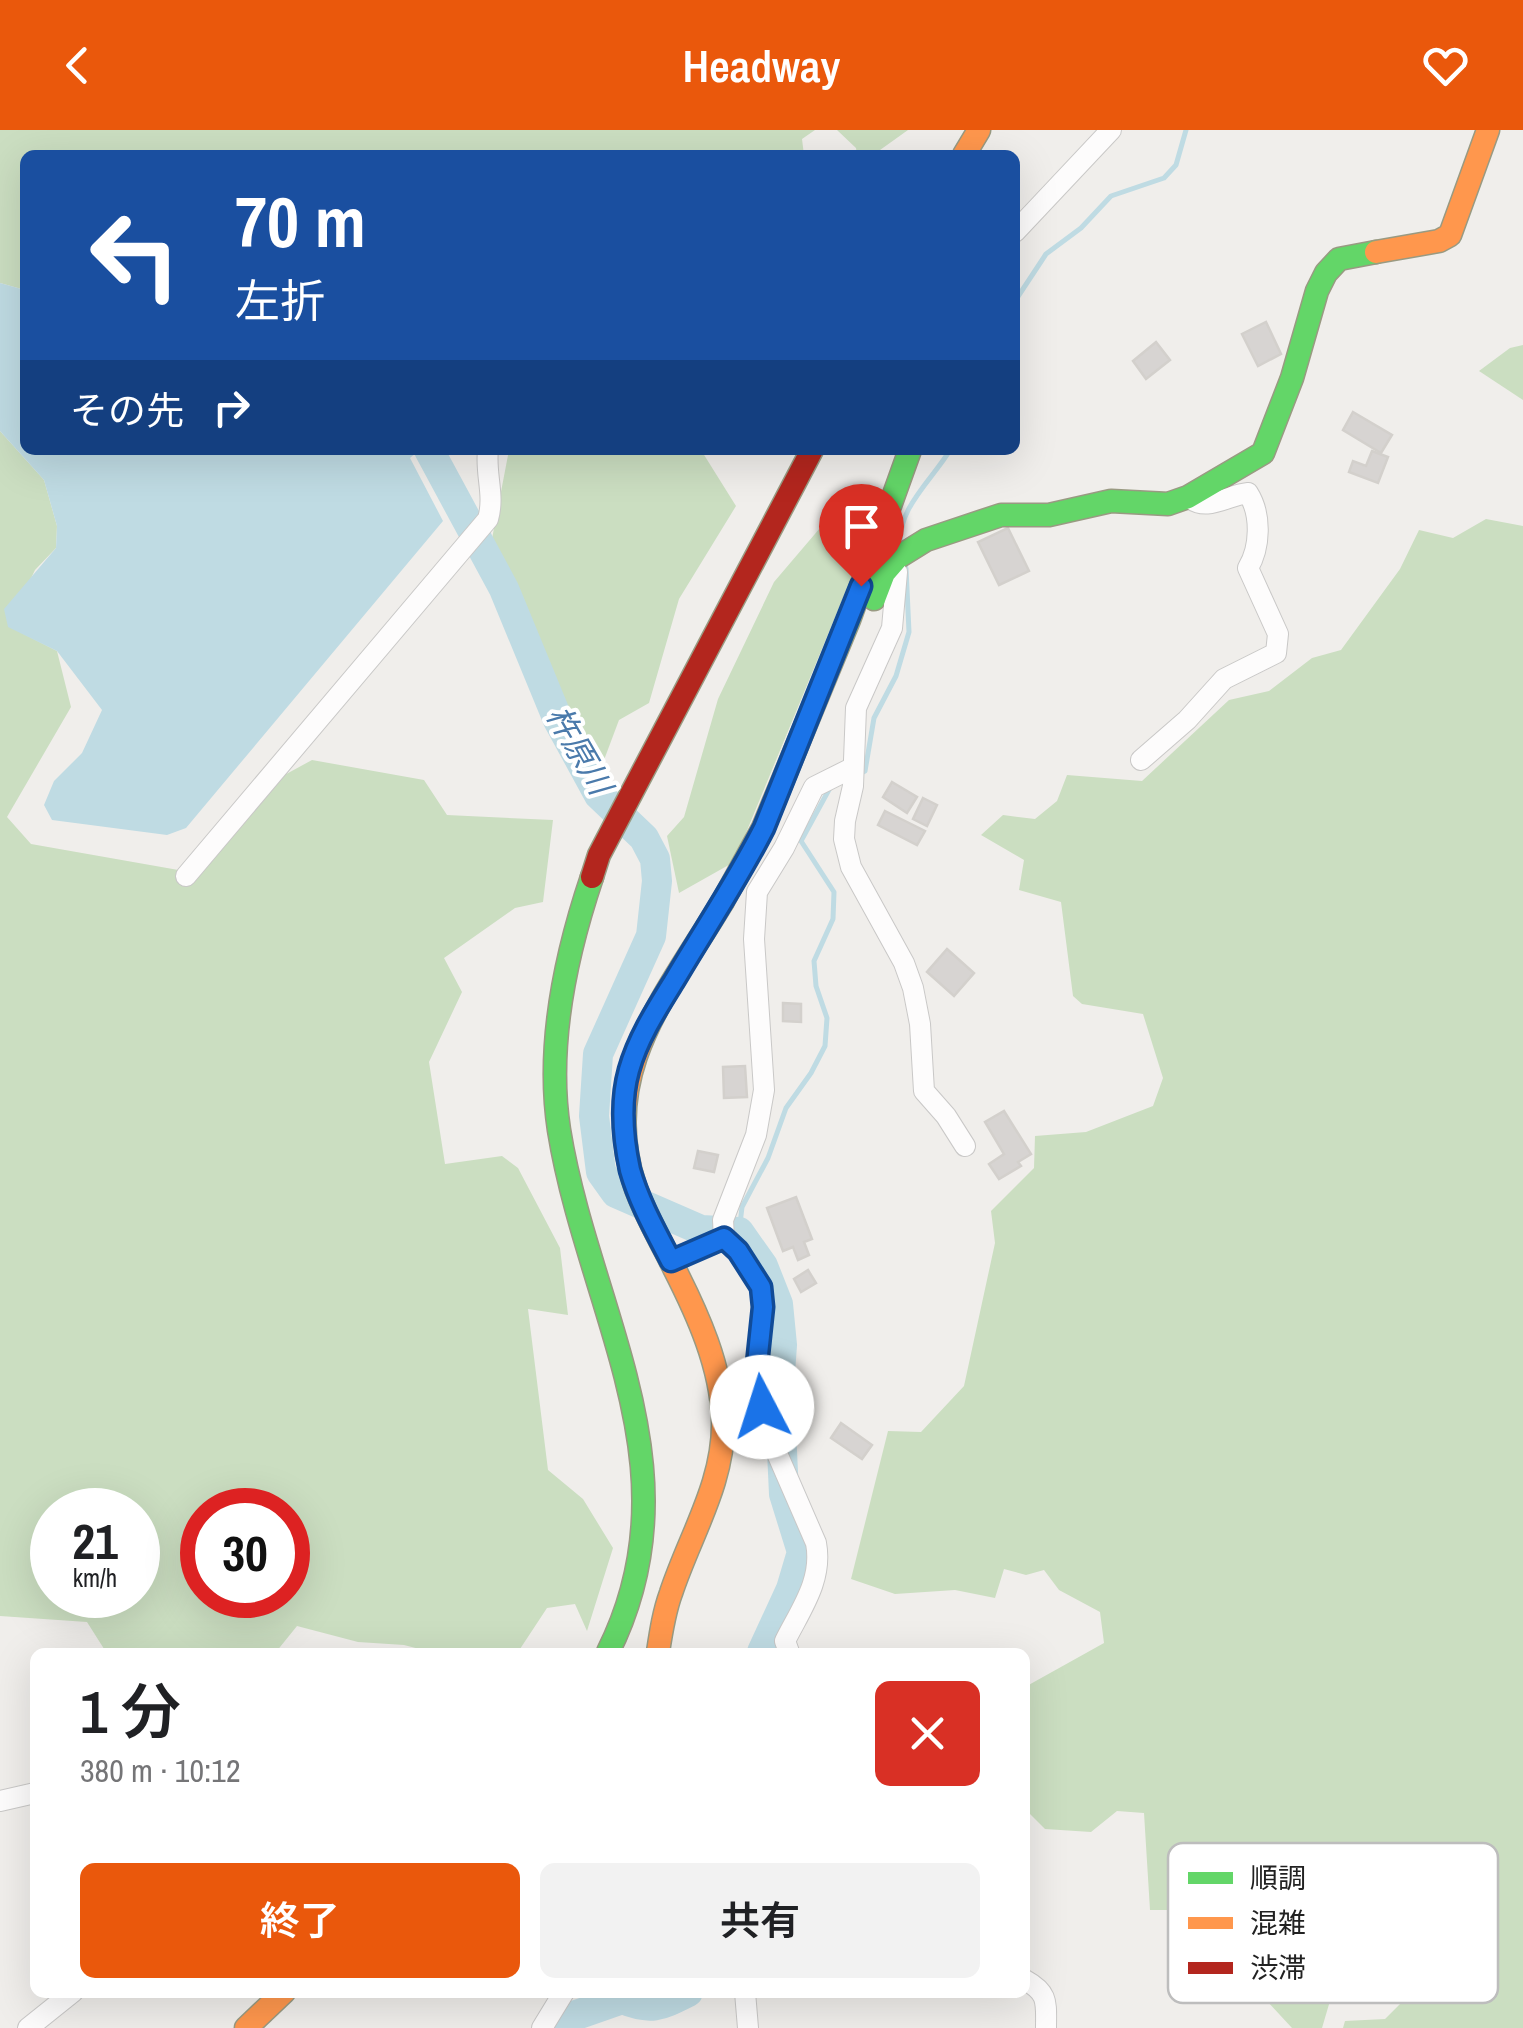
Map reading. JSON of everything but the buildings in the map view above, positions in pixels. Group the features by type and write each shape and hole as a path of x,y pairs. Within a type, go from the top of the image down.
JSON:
{"main road":[{"path":"849,620 859,622 871,606 884,573 926,540 1001,515 1049,515 1111,502 1168,504 1263,453 1326,272 1339,259 1439,241 1450,235 1488,130"},
{"path":"610,1648 639,1557 644,1478 630,1386 571,1187 554,1083 563,985 572,937 598,855 809,455"},
{"path":"659,1648 677,1570 710,1496 720,1461 723,1422 713,1360 631,1171 624,1130 628,1073 640,1038 764,828 849,620 908,455"},
{"path":"246,2028 278,1998"}],"street":[{"path":"1020,227 1111,130"},
{"path":"186,876 488,518 493,500 488,455"},
{"path":"1141,760 1187,720 1224,679 1276,653 1278,634 1248,568 1259,549 1253,501 1248,493 1214,504 1194,502 1188,496"},
{"path":"899,558 892,628 856,708 853,777 844,839 850,866 904,962 913,988 920,1024 924,1091 965,1146"},
{"path":"788,1648 785,1641 814,1585 819,1560 816,1543 766,1428 757,1364 763,1307 761,1287 738,1251 724,1238 723,1220 756,1135 764,1090 754,940 757,892 814,787 853,777"},
{"path":"671,1261 724,1238"},
{"path":"0,1801 30,1794"},
{"path":"1030,1983 1039,1988 1046,2000 1046,2028"},
{"path":"28,2028 66,1998"},
{"path":"542,2028 560,1998"},
{"path":"746,1998 748,2028"}],"green space":[{"path":"0,130 815,130 802,139 803,150 20,150 20,289 0,283"},
{"path":"837,130 908,130 880,150 856,148"},
{"path":"1523,345 1523,400 1479,371 1510,348"},
{"path":"0,431 44,480 57,526 56,548 35,570 8,626 57,651 71,707 7,817 31,844 201,874 279,778 312,760 424,780 447,815 553,820 543,902 515,908 444,958 462,992 429,1062 445,1164 502,1156 518,1168 560,1248 568,1315 528,1309 548,1470 583,1499 613,1548 587,1631 575,1604 547,1608 521,1648 416,1648 358,1642 297,1626 279,1648 103,1648 87,1622 0,1616"},
{"path":"508,455 704,455 736,506 679,599 649,703 619,720 598,776 564,710 491,544"},
{"path":"1486,519 1523,526 1523,2028 1343,2028 1345,2021 1385,2019 1400,2003 1498,2003 1498,1843 1168,1843 1168,1910 1150,1910 1144,1813 1117,1811 1091,1832 1045,1829 1030,1814 1030,1684 1104,1643 1100,1612 1059,1590 1044,1570 1026,1575 1004,1569 995,1598 955,1590 895,1594 851,1579 888,1431 921,1432 964,1386 995,1243 991,1211 1034,1168 1035,1136 1086,1132 1153,1106 1163,1078 1143,1014 1082,1004 1073,996 1061,902 1019,890 1024,860 981,835 1003,815 1035,819 1057,801 1067,775 1142,781 1229,700 1269,691 1312,658 1341,650 1400,569 1419,530 1453,538"},
{"path":"820,528 864,547 734,862 679,893 667,836 684,817 718,699 774,582"},
{"path":"1269,2003 1329,2003 1322,2028 1292,2028"}],"water":[{"path":"0,283 20,289 20,453 0,431"},
{"path":"22,455 413,455 410,458 443,521 186,828 167,835 52,820 44,805 54,781 82,753 102,710 57,651 8,627 4,609 56,548 57,526 44,480"}],"waterway":[{"path":"1020,293 1046,254 1081,228 1111,196 1164,178 1176,165 1186,130"},
{"name":"杵原川","path":"432,455 504,589 558,720 599,795 644,838 655,859 657,881 651,936 598,1054 594,1116 601,1172 616,1193 701,1230 739,1232 763,1266 778,1304 784,1494 802,1552 791,1589 764,1648"},
{"path":"901,547 909,508 946,455"},
{"path":"859,774 865,771 874,718 896,676 909,632 906,568"},
{"path":"739,1232 742,1207 768,1158 786,1108 825,1046 827,1018 816,986 814,961 833,919 834,892 801,841 831,786"},
{"name":"杵原川","path":"561,2028 568,2018 622,1999 655,2005 676,1998"}],"traffic: fast":[{"path":"874,599 884,573 897,558 926,540 1001,515 1049,515 1111,501 1168,504 1188,497 1263,453 1326,273 1339,259 1376,252"},
{"path":"723,901 763,828 849,620 908,455"},
{"path":"592,877 566,970 555,1066 559,1130 573,1197 629,1390 641,1454 643,1519 633,1584 609,1648"}],"traffic: slow":[{"path":"967,150 979,130"},
{"path":"1376,252 1439,241 1450,235 1488,130"},
{"path":"659,1648 669,1600 718,1465 723,1419 707,1341 635,1186 626,1145 625,1106 644,1035 723,901"},
{"path":"246,2028 278,1998"}],"traffic: jam":[{"path":"592,877 599,855 809,455"}],"route":[{"path":"762,1407 757,1364 763,1307 761,1287 738,1251 724,1238 671,1261 643,1206 631,1171 624,1099 640,1038 764,828 861,586"}]}
